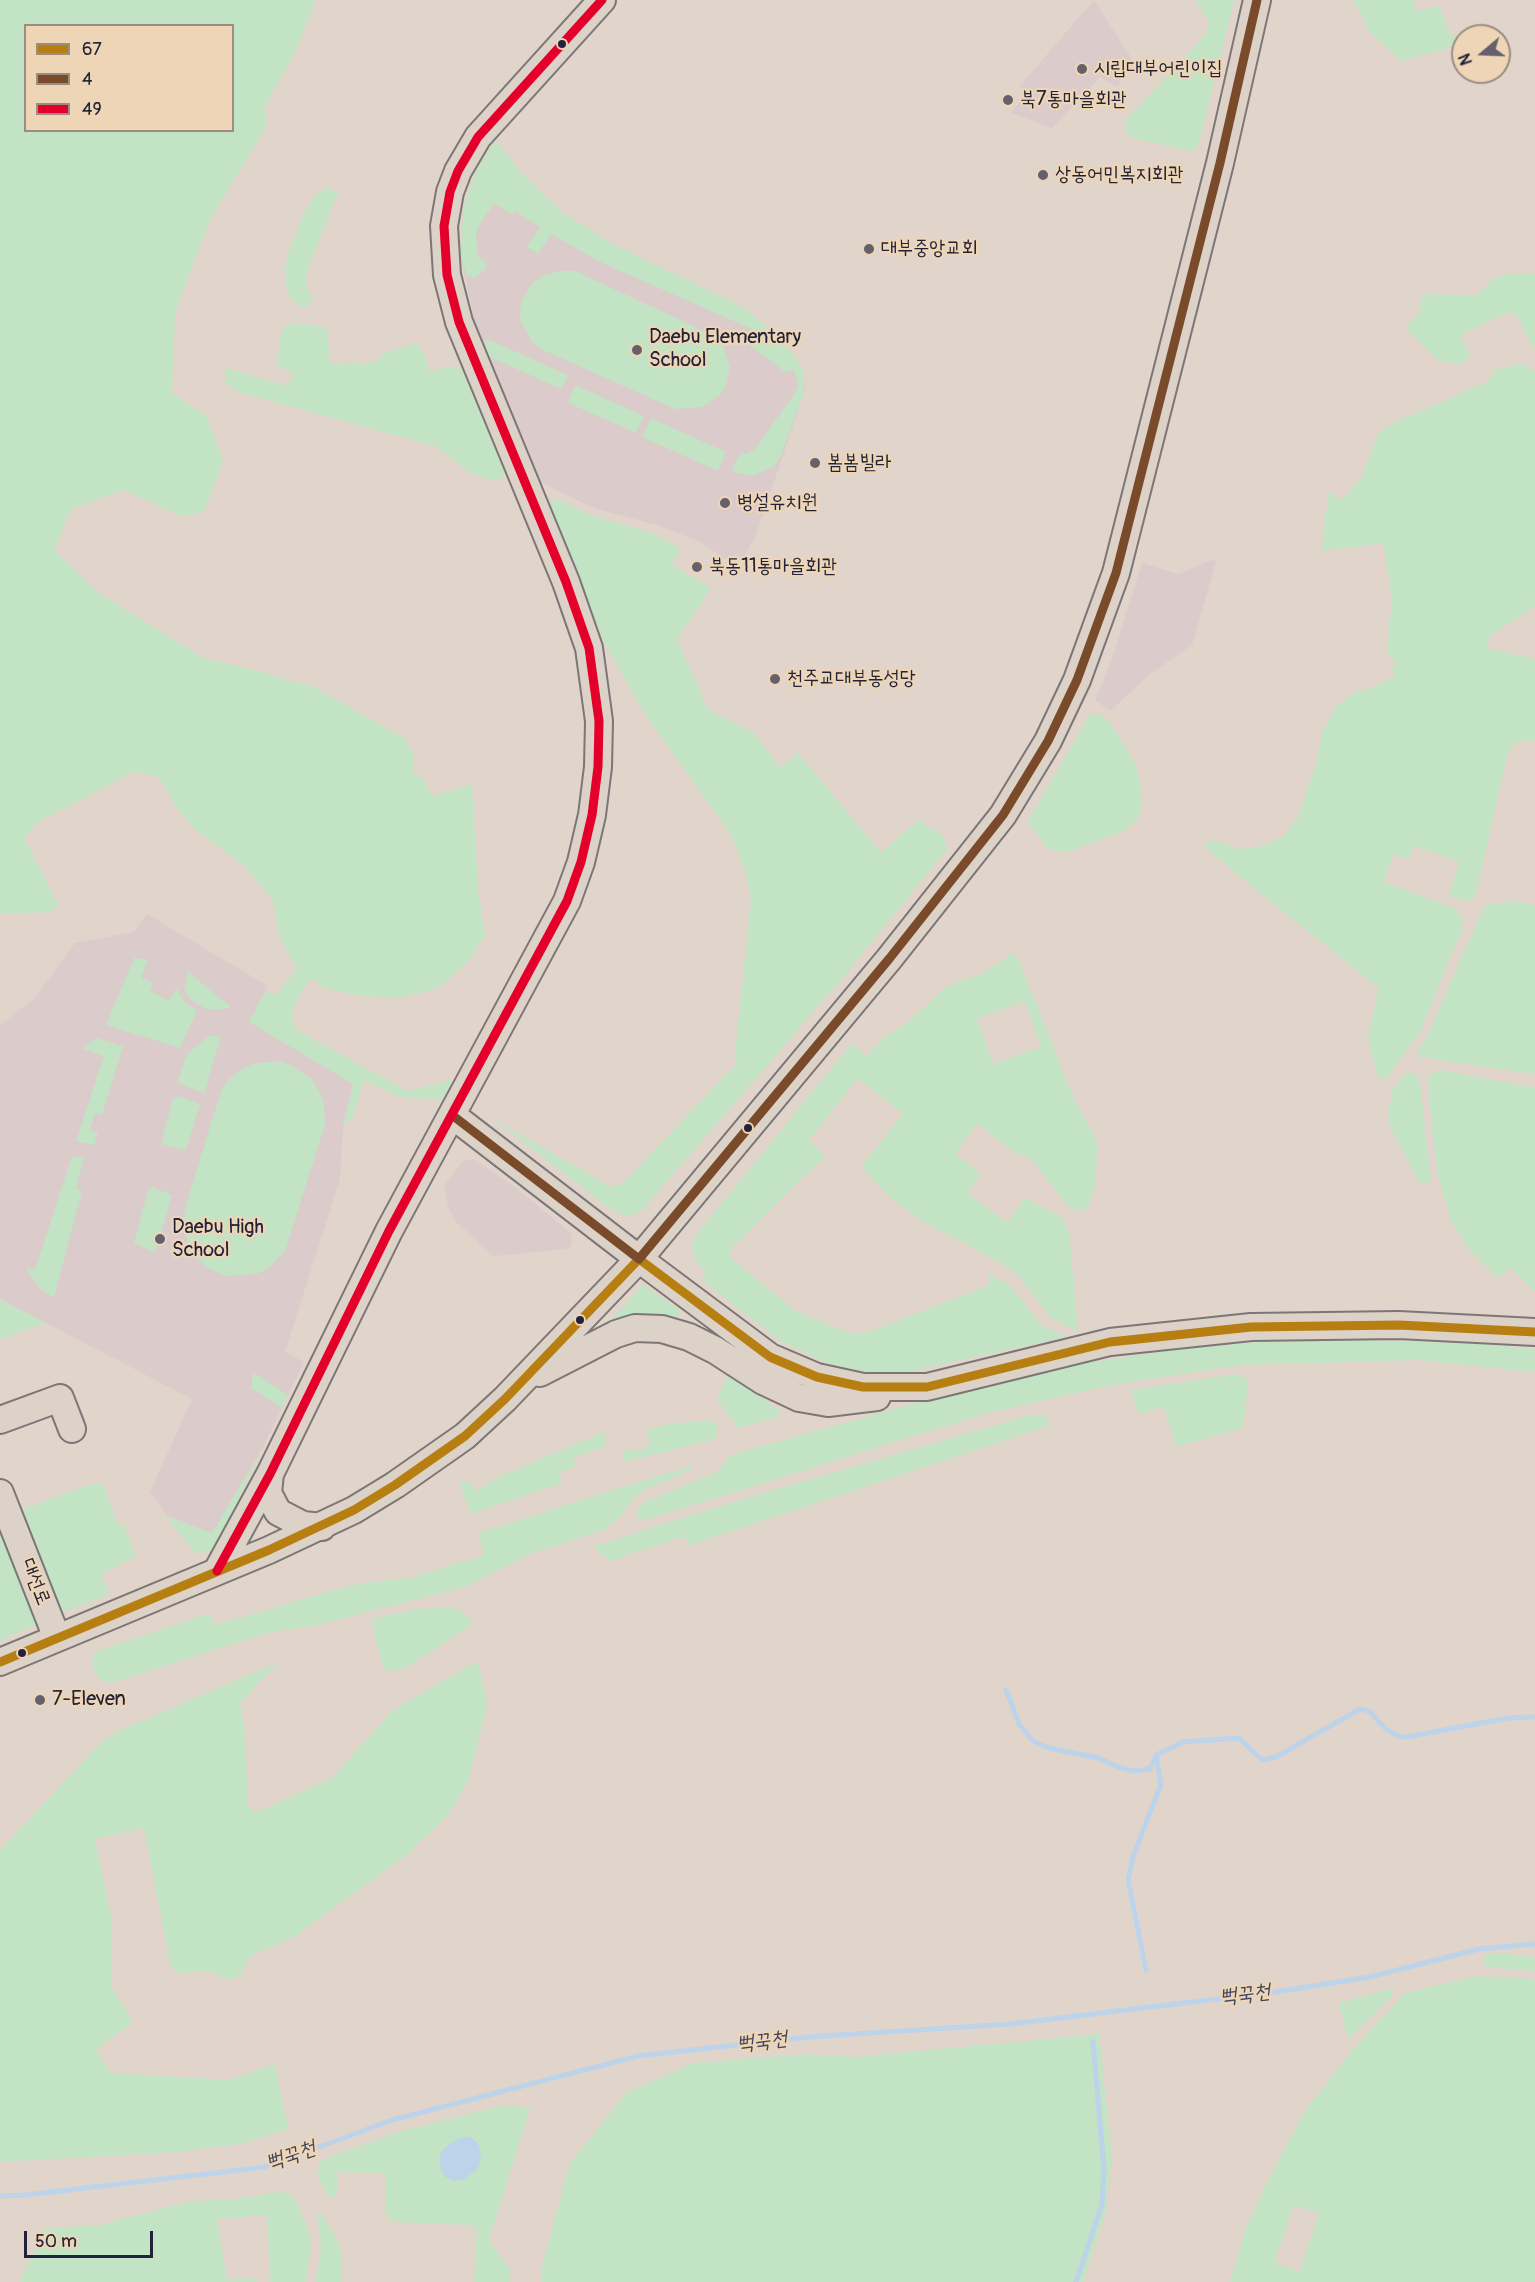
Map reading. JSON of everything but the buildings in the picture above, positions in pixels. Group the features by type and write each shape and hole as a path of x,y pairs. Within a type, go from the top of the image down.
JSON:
{"street":[{"path":"217,1571 270,1474 385,1240 567,901 592,815 598,767 599,721 596,686 580,619 459,322 447,274 444,226 450,192 458,171 478,137 602,0"},
{"path":"0,1662 322,1527 354,1510 432,1461 465,1436 519,1385 639,1259 960,873 1003,815 1048,741 1091,647 1116,573 1199,249 1257,0"},
{"path":"452,1115 717,1319 770,1357 792,1368 839,1383 863,1387 927,1387"},
{"path":"519,1385 616,1334 635,1328 662,1329 689,1337 715,1350 762,1381 799,1398 828,1403 859,1401 927,1387 1110,1342 1241,1328 1326,1324 1535,1332"},
{"path":"0,1420 60,1398 72,1429"},
{"path":"270,1474 268,1493 278,1512 289,1520 303,1525 322,1527"},
{"name":"대선로","path":"0,1493 57,1638"}],"shaded area":[{"name":"시립대부어린이집","path":"1094,0 1134,62 1117,87 1100,77 1052,128 1011,113 1027,93 1019,87"},
{"name":"Daebu Elementary School","path":"496,140 521,173 562,212 613,244 737,304 755,316 800,365 805,384 804,393 756,535 743,559 730,562 700,542 657,525 594,508 538,481 474,320 461,257 463,208 478,167"},
{"path":"1212,560 1216,561 1192,645 1150,674 1110,711 1095,700 1112,659 1142,563 1178,574"},
{"name":"Daebu High School","path":"147,914 268,986 250,1022 353,1084 343,1127 340,1179 285,1352 304,1362 263,1447 212,1534 167,1515 150,1492 192,1399 0,1299 0,1025 34,999 75,943 134,932"},
{"path":"474,1159 515,1187 571,1233 572,1245 567,1249 494,1256 457,1223 448,1207 444,1186 463,1161"}],"green space":[{"path":"0,0 316,0 294,55 264,107 267,126 211,217 175,312 172,393 207,416 223,460 204,512 181,516 124,490 71,509 54,550 96,591 203,658 260,671 295,683 307,683 404,738 414,756 414,773 424,780 432,796 472,784 478,889 485,935 468,962 438,988 400,998 361,996 325,988 310,978 291,1012 295,1029 407,1091 445,1082 447,1079 453,1082 443,1099 403,1098 363,1080 354,1115 343,1127 353,1084 249,1022 265,992 277,994 297,968 279,936 274,903 248,869 197,831 177,808 158,776 134,772 38,822 24,838 59,906 50,912 0,914"},
{"path":"1195,0 1234,0 1199,144 1192,151 1133,138 1126,132 1124,122 1208,32 1209,21"},
{"path":"1353,0 1413,0 1417,11 1439,5 1451,37 1451,47 1401,61 1367,30 1366,22"},
{"path":"496,140 521,173 562,212 613,244 737,304 755,316 793,354 804,374 804,393 780,458 774,466 753,476 731,471 741,452 746,454 754,450 795,393 798,384 794,370 785,372 745,342 752,329 600,262 551,234 538,254 527,247 540,227 515,211 512,215 494,203 479,226 476,236 478,256 486,263 485,270 475,278 467,276 461,257 463,208 478,167"},
{"path":"329,187 338,193 306,273 306,284 313,299 307,307 300,308 288,294 285,274 287,256 304,212 316,194"},
{"path":"559,271 575,271 717,337 723,345 730,367 725,388 719,396 701,407 675,409 541,349 532,342 520,320 521,303 532,283 544,275"},
{"path":"1535,273 1535,349 1519,318 1510,312 1463,333 1461,337 1471,356 1459,364 1439,361 1407,329 1408,324 1419,314 1422,294 1476,295 1498,275"},
{"path":"298,323 327,328 330,364 355,362 360,365 382,359 381,354 416,343 425,355 429,371 456,366 462,370 505,471 503,477 495,481 472,474 435,446 238,392 226,383 225,368 289,386 293,372 277,367 281,332 287,325"},
{"path":"487,339 568,375 561,389 488,356 484,345"},
{"path":"1521,363 1535,371 1535,606 1489,636 1487,648 1535,659 1535,740 1518,741 1508,751 1475,898 1466,901 1448,896 1459,862 1414,846 1409,859 1393,855 1384,882 1455,908 1463,920 1462,929 1420,1032 1387,1078 1381,1079 1377,1074 1368,1039 1378,987 1250,885 1206,848 1206,843 1211,840 1240,849 1263,846 1283,836 1297,819 1316,764 1323,730 1336,706 1358,690 1364,691 1394,677 1392,668 1396,662 1387,651 1392,600 1383,543 1321,551 1329,491 1342,501 1361,478 1378,434 1391,424 1487,382 1496,370"},
{"path":"575,385 644,416 636,433 568,403"},
{"path":"651,418 726,452 718,471 642,437"},
{"path":"557,499 594,516 649,532 681,549 672,565 711,588 677,639 708,709 754,733 780,767 798,753 881,853 918,820 942,835 947,849 844,976 642,1210 629,1217 613,1211 492,1118 609,1186 617,1186 626,1180 737,1063 735,1051 751,902 745,870 730,833 646,716 605,643 550,508 550,503"},
{"path":"1090,714 1102,715 1111,724 1134,761 1140,779 1142,799 1138,819 1123,831 1068,852 1057,852 1047,847 1030,825 1029,819"},
{"path":"1516,901 1535,905 1535,1074 1419,1057 1417,1052 1426,1039 1482,911 1488,904"},
{"path":"1013,953 1018,958 1073,1097 1098,1143 1095,1186 1089,1205 1083,1210 1071,1209 1029,1157 1019,1155 977,1124 955,1154 981,1173 967,1193 1008,1223 1025,1198 1059,1216 1065,1222 1069,1232 1078,1332 1050,1317 1019,1276 1003,1264 919,1219 893,1200 861,1167 903,1114 858,1078 809,1140 825,1156 731,1248 730,1254 733,1260 797,1312 851,1334 866,1333 987,1286 990,1279 988,1273 1009,1285 1042,1325 1067,1337 896,1374 853,1370 829,1364 779,1340 702,1280 706,1274 696,1262 692,1243 696,1235 853,1042 866,1057 886,1036 907,1023 947,986 981,974","holes":["1025,1001 1041,1047 993,1064 977,1019"]},
{"path":"134,958 148,960 141,978 154,983 150,991 169,1001 176,988 186,1004 197,1010 180,1048 106,1025"},
{"path":"188,972 230,1008 208,1010 191,1000 184,990"},
{"path":"210,1035 221,1037 204,1093 180,1084 178,1080 187,1054"},
{"path":"96,1038 123,1046 102,1115 95,1113 90,1130 98,1133 94,1145 76,1141 104,1056 83,1049"},
{"path":"280,1061 291,1065 312,1079 324,1101 325,1125 285,1251 268,1269 256,1274 225,1276 206,1267 191,1252 183,1229 185,1208 221,1091 228,1080 245,1067 256,1063"},
{"path":"1441,1070 1535,1088 1535,1292 1510,1267 1498,1278 1469,1249 1451,1221 1438,1175 1428,1078 1431,1073"},
{"path":"1407,1072 1417,1075 1420,1084 1431,1178 1427,1185 1417,1179 1390,1127 1388,1115 1392,1091"},
{"path":"178,1096 200,1104 186,1150 161,1144 173,1098"},
{"path":"72,1156 84,1158 76,1189 82,1191 54,1298 40,1289 25,1267 35,1270"},
{"path":"152,1187 172,1195 155,1253 134,1243 148,1190"},
{"path":"643,1285 679,1310 679,1315 671,1318 645,1315 611,1324 612,1318"},
{"path":"0,1299 46,1323 0,1339"},
{"path":"1339,1339 1484,1344 1535,1349 1535,1372 1418,1360 1239,1365 1107,1386 984,1414 645,1520 637,1518 636,1512 642,1503 719,1471 728,1457 970,1388 1078,1364 1181,1349 1258,1342"},
{"path":"253,1372 288,1395 282,1408 251,1388"},
{"path":"729,1374 780,1411 780,1416 738,1428 717,1399"},
{"path":"1236,1374 1247,1378 1248,1383 1243,1428 1176,1447 1164,1407 1138,1414 1131,1390"},
{"path":"1031,1415 1045,1416 1051,1425 690,1545 684,1536 610,1561 593,1547 723,1505"},
{"path":"707,1420 718,1426 717,1436 712,1440 624,1462 622,1451 650,1448 647,1430 670,1424"},
{"path":"606,1431 606,1446 573,1458 576,1466 559,1473 562,1483 471,1514 459,1482 468,1481 476,1491 501,1476"},
{"path":"263,1447 218,1543 207,1552 199,1553 192,1549 165,1516 212,1533"},
{"path":"693,1465 691,1470 648,1488 633,1498 620,1517 603,1530 529,1554 468,1586 313,1626 271,1632 110,1683 101,1680 94,1670 91,1661 98,1651 210,1613 215,1625 352,1585 413,1577 485,1555 478,1533"},
{"path":"102,1483 118,1525 123,1523 136,1556 101,1574 109,1594 59,1614 21,1510 85,1486"},
{"path":"0,1519 38,1623 0,1641"},
{"path":"448,1607 463,1612 473,1624 406,1668 384,1671 371,1619 415,1609"},
{"path":"478,1661 487,1705 469,1779 449,1814 407,1855 295,1936 249,1957 242,1974 230,1980 208,1971 181,1973 171,1968 144,1828 95,1839 111,1916 112,1988 133,2022 96,2049 111,2073 230,2080 275,2064 288,2129 239,2144 175,2152 0,2162 0,1850 101,1743 114,1733 279,1662 240,1703 245,1731 248,1805 255,1813 331,1779 393,1710"},
{"path":"1497,1953 1535,1957 1535,1971 1487,1967 1483,1963 1487,1955"},
{"path":"1478,1976 1535,1979 1535,2282 1230,2282 1247,2225 1305,2111 1354,2048 1405,1993","holes":["1294,2205 1319,2214 1299,2272 1274,2263"]},
{"path":"1388,1989 1392,1990 1392,1996 1348,2039 1339,2003"},
{"path":"1099,2034 1112,2157 1105,2216 1083,2282 541,2282 542,2268 569,2164 626,2093 692,2063 809,2054 855,2057"},
{"path":"504,2105 530,2108 489,2240 511,2271 509,2282 474,2282 477,2232 472,2225 391,2222 385,2211 385,2173 337,2172 337,2194 333,2198 327,2194 319,2178 317,2168 322,2160 395,2133"},
{"path":"284,2191 295,2199 309,2231 311,2250 305,2282 270,2282 267,2215 217,2219 227,2279 256,2278 257,2282 19,2282 46,2228 100,2225 187,2202 245,2198"},
{"path":"317,2213 324,2216 341,2248 342,2282 315,2282 321,2251"}],"water":[{"path":"471,2137 478,2144 481,2156 478,2168 464,2180 453,2181 445,2177 440,2167 440,2154 449,2144 461,2138"}],"waterway":[{"path":"1006,1690 1019,1724 1033,1741 1049,1748 1099,1758 1118,1767 1134,1771 1150,1769 1156,1755 1183,1742 1239,1738 1262,1760 1276,1757 1360,1709 1369,1711 1385,1728 1397,1736 1407,1737 1508,1718 1535,1717"},
{"path":"1146,1970 1128,1880 1134,1854 1161,1784 1156,1755"},
{"name":"뻑꾹천","path":"0,2196 26,2195 265,2167 392,2120 638,2056 808,2037 1010,2024 1275,1992 1370,1977 1479,1949 1535,1944"},
{"path":"1076,2282 1102,2204 1104,2169 1093,2041"}],"transit line":[{"name":"49","path":"217,1571 270,1474 389,1231 567,901 581,862 592,815 598,767 599,721 589,648 566,582 459,322 447,275 444,226 450,192 458,171 478,137 602,0"},
{"name":"4","path":"452,1115 639,1259 889,959 1003,815 1048,741 1077,680 1116,573 1220,163 1257,0"},
{"name":"67","path":"0,1662 269,1550 354,1510 395,1485 465,1436 505,1399 639,1259 770,1357 817,1377 863,1387 927,1387 1110,1342 1251,1327 1399,1325 1535,1332"}],"place":[{"name":"시립대부어린이집","path":"1082,69"},
{"name":"북7통마을회관","path":"1008,100"},
{"name":"상동어민복지회관","path":"1043,175"},
{"name":"대부중앙교회","path":"869,249"},
{"name":"Daebu Elementary School","path":"637,350"},
{"name":"봄봄빌라","path":"815,463"},
{"name":"병설유치원","path":"725,503"},
{"name":"북동11통마을회관","path":"697,567"},
{"name":"천주교대부동성당","path":"775,679"},
{"name":"Daebu High School","path":"160,1239"},
{"name":"7-Eleven","path":"40,1700"}]}
